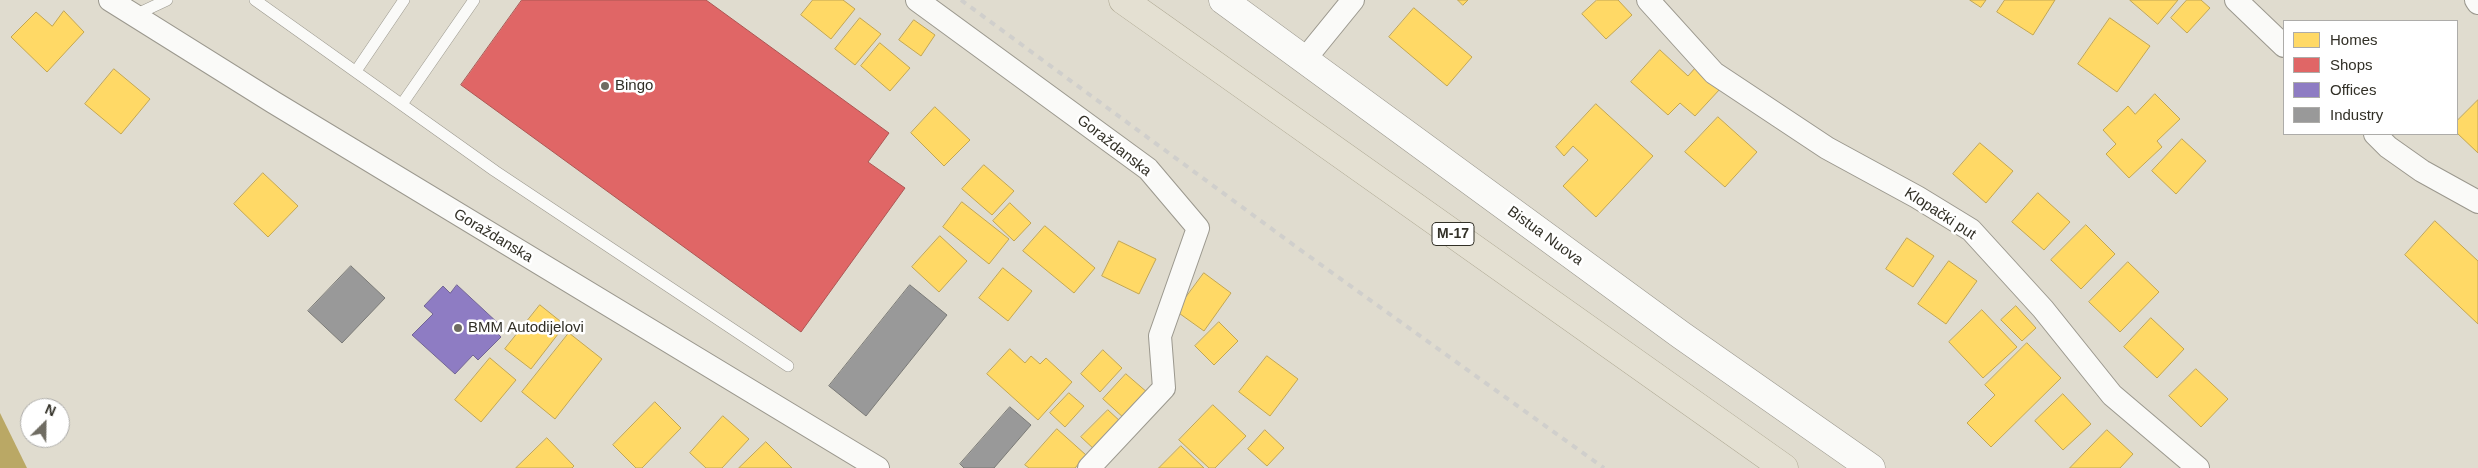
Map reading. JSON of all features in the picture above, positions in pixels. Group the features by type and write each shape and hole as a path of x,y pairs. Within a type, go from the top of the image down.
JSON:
{"highway":[{"name":"M-17","path":"1123,0 1784,468"}],"street":[{"name":"Goraždanska","path":"110,0 273,102 878,468"},
{"name":"Goraždanska","path":"917,0 1148,169 1198,228 1160,336 1164,388 1089,468"},
{"name":"Bistua Nuova","path":"1223,0 1649,312 1870,468"},
{"path":"1305,59 1352,0"},
{"name":"Klopački put","path":"1648,0 1714,73 1827,148 1971,230 2042,309 2112,395 2198,468"},
{"path":"2236,0 2283,45"},
{"path":"2376,135 2388,147 2422,171 2478,202"}],"lane":[{"path":"134,15 167,0"},
{"path":"255,0 495,171 788,366"},
{"path":"356,71 404,0"},
{"path":"402,104 474,0"}],"shaded area":[{"path":"0,413 27,468 0,468"}],"building: Homes":[{"path":"813,0 843,0 855,9 831,39 801,15"},
{"path":"1458,0 1468,0 1463,5"},
{"path":"1597,0 1618,0 1632,15 1606,39 1582,14"},
{"path":"1970,0 1986,0 1981,7"},
{"path":"2005,0 2055,0 2033,35 1997,12"},
{"path":"2130,0 2178,0 2158,24"},
{"path":"2187,0 2201,0 2210,8 2187,33 2171,18"},
{"path":"1414,8 1472,57 1447,86 1389,37"},
{"path":"64,11 84,32 47,72 11,37 36,12 52,26"},
{"path":"860,18 881,34 855,65 835,49"},
{"path":"2110,18 2150,46 2117,92 2078,64"},
{"path":"914,20 935,35 921,56 899,40"},
{"path":"880,43 910,68 890,91 861,66"},
{"path":"1660,50 1688,76 1696,67 1720,89 1695,116 1680,103 1668,115 1631,82"},
{"path":"114,69 150,99 121,134 85,104"},
{"path":"2155,94 2180,119 2157,141 2162,147 2129,178 2106,154 2116,144 2103,130 2128,106 2135,114"},
{"path":"2478,100 2478,153 2458,134 2458,120"},
{"path":"1596,104 1653,156 1596,217 1563,186 1588,160 1573,146 1564,156 1556,147"},
{"path":"935,107 970,140 944,166 911,133"},
{"path":"1718,117 1757,152 1725,187 1685,152"},
{"path":"2182,139 2206,161 2176,194 2152,171"},
{"path":"1980,143 2013,171 1986,203 1953,174"},
{"path":"984,165 1014,191 992,215 962,189"},
{"path":"263,173 298,206 268,237 234,204"},
{"path":"2038,193 2070,222 2044,250 2012,222"},
{"path":"962,202 1009,239 989,264 943,227"},
{"path":"1010,203 1031,223 1014,241 993,221"},
{"path":"2435,221 2478,261 2478,324 2405,255"},
{"path":"2086,225 2115,254 2081,289 2051,260"},
{"path":"1045,226 1095,268 1074,293 1023,251"},
{"path":"940,236 967,261 939,292 912,267"},
{"path":"1907,238 1934,256 1913,287 1886,269"},
{"path":"1119,241 1156,259 1139,294 1102,276"},
{"path":"1949,261 1977,281 1946,324 1918,304"},
{"path":"2128,262 2159,292 2120,332 2089,302"},
{"path":"1003,268 1032,291 1008,321 979,298"},
{"path":"1204,273 1231,293 1204,331 1176,311"},
{"path":"540,305 565,325 531,369 505,349"},
{"path":"2016,306 2036,328 2022,341 2001,320"},
{"path":"1982,310 2017,347 1983,378 1949,342"},
{"path":"2151,318 2184,349 2157,378 2124,347"},
{"path":"1219,322 1238,341 1214,365 1195,346"},
{"path":"569,333 602,359 555,419 522,392"},
{"path":"2027,343 2061,378 1991,447 1967,423 1995,395 1985,385"},
{"path":"1010,349 1025,363 1031,356 1040,364 1046,358 1072,382 1038,420 987,374"},
{"path":"1103,350 1122,368 1100,392 1081,374"},
{"path":"1267,356 1298,379 1270,416 1239,392"},
{"path":"490,358 516,380 481,422 455,400"},
{"path":"2196,369 2228,399 2201,427 2169,396"},
{"path":"1126,374 1148,393 1125,419 1103,399"},
{"path":"1069,393 1084,406 1065,427 1050,413"},
{"path":"2063,394 2091,424 2063,450 2035,421"},
{"path":"655,402 681,428 642,468 636,468 613,445"},
{"path":"1213,405 1246,436 1215,468 1209,468 1179,440"},
{"path":"1108,410 1122,423 1095,450 1081,437"},
{"path":"723,416 749,439 722,468 706,468 690,453"},
{"path":"1057,429 1086,455 1075,468 1029,468 1025,465"},
{"path":"1265,430 1284,448 1267,466 1248,449"},
{"path":"2107,430 2133,454 2120,468 2070,468"},
{"path":"547,438 574,466 572,468 516,468"},
{"path":"766,442 792,468 739,468"},
{"path":"1181,446 1204,468 1159,468"}],"building: Shops":[{"path":"522,0 706,0 889,133 868,162 905,188 801,332 461,85"}],"building: Offices":[{"name":"BMM Autodijelovi","path":"457,285 500,325 495,331 501,337 478,360 473,355 455,374 412,335 433,314 424,306 443,286 450,293"}],"building: Industry":[{"path":"351,266 385,298 342,343 308,311"},
{"path":"910,285 947,315 866,416 829,386"},
{"path":"1010,407 1031,425 994,468 964,468 960,464"}],"railway":[{"path":"961,0 1295,246 1604,468"}],"place":[{"name":"Bingo","path":"605,86"},
{"name":"BMM Autodijelovi","path":"458,328"}]}
